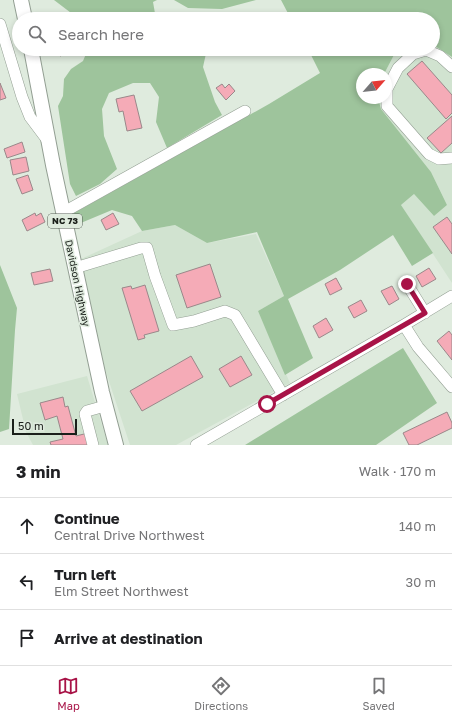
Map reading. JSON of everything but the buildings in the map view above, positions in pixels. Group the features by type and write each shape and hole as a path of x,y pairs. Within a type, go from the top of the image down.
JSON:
{"main road":[{"path":"21,0 24,12"},
{"name":"Davidson Highway","path":"32,56 75,268 105,406 116,445"}],"street":[{"path":"0,24 22,97 30,117 49,143"},
{"path":"412,56 398,68 387,88 387,106 429,154 439,159 452,158"},
{"path":"440,56 452,68"},
{"path":"64,212 245,111"},
{"path":"75,268 141,248 146,248 173,325 194,321 225,311 235,314 283,395"},
{"path":"407,284 425,313"},
{"path":"196,445 452,296"},
{"path":"404,325 418,348 452,387"},
{"path":"93,445 85,414 87,411 105,406"}],"shaded area":[{"path":"440,49 452,57 452,283 401,205 414,194 434,216 447,205 431,172 381,109 380,104 392,104 392,68 387,68 393,56 440,56"},
{"path":"175,225 207,243 256,234 284,296 258,311 290,383 176,445 130,445 104,366 81,259 142,231"},
{"path":"87,376 108,445 33,445 26,432 17,394"}],"green space":[{"path":"54,0 157,0 153,2 155,12 70,12"},
{"path":"174,0 256,0 222,9 188,8"},
{"path":"281,0 452,0 452,57 440,49 440,12 287,12"},
{"path":"85,56 205,56 203,67 215,102 222,115 167,148 156,122 159,97 150,83 133,83 109,93 102,109 104,136 117,169 100,184 76,196 70,184 58,106 63,96 64,79 71,69 83,61"},
{"path":"312,56 393,56 387,68 356,68 356,104 380,104 381,109 431,172 447,205 434,216 414,194 401,205 433,253 412,266 393,235 340,270 288,299 313,358 285,375 258,311 284,296 257,232 207,243 175,225 142,231 132,216 112,210 76,225 74,213 269,104 320,73"},
{"path":"0,265 17,308 9,429 0,432"},
{"path":"403,348 437,403 376,445 245,445"}],"route":[{"path":"267,404 425,313 407,284"}]}
